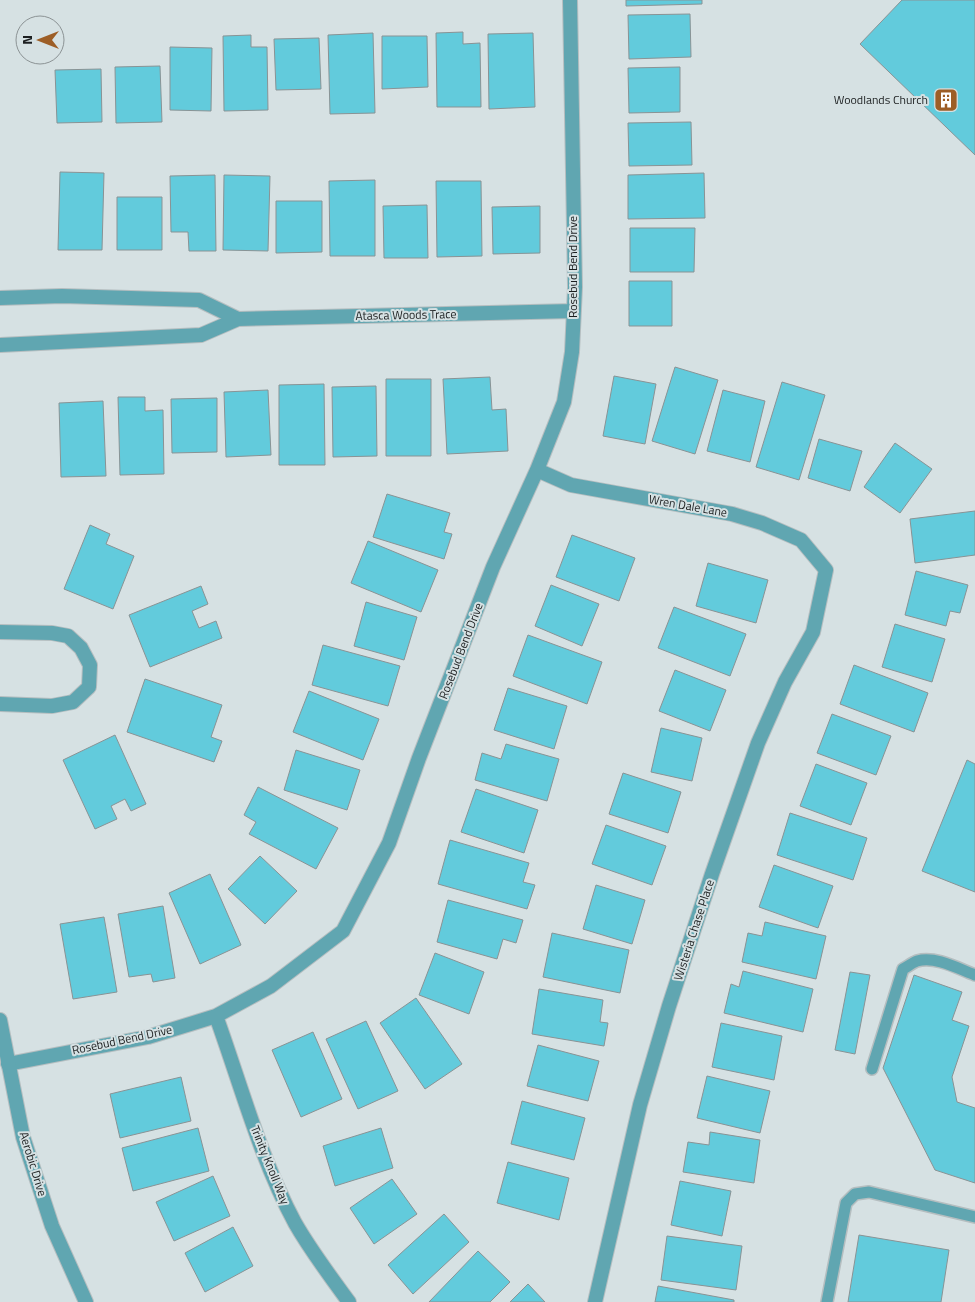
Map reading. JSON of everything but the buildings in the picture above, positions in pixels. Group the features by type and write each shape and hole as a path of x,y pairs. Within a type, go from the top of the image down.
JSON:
{"street":[{"name":"Rosebud Bend Drive","path":"8,1064 148,1037 216,1016 271,986 343,931 389,843 493,567 537,470 564,402 572,352 574,312 570,0"},
{"name":"Atasca Woods Trace","path":"0,298 62,296 199,300 238,319"},
{"name":"Atasca Woods Trace","path":"0,345 201,335 238,319 574,312"},
{"name":"Wren Dale Lane","path":"537,470 571,485 732,514 762,523 801,540 826,570"},
{"name":"Wisteria Chase Place","path":"595,1302 640,1105 672,998 723,841 758,743 785,682 813,632 826,570"},
{"path":"0,632 52,632 68,636 81,648 90,665 88,687 74,702 52,706 0,704"},
{"name":"Trinity Knoll Way","path":"216,1016 258,1138 279,1190 295,1223 318,1260 349,1302"},
{"name":"Aerobic Drive","path":"0,1020 23,1138 52,1226 86,1302"}],"lane":[{"path":"872,1069 903,969 915,962 926,960 941,962 975,975"},
{"path":"827,1302 846,1203 855,1194 869,1192 975,1216"}],"place":[{"name":"Woodlands Church","path":"946,100"}]}
